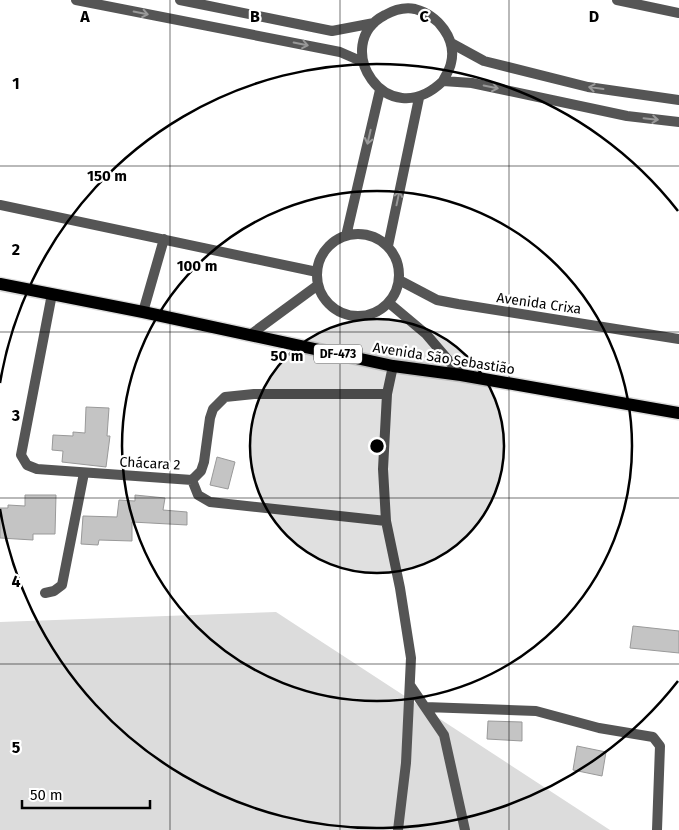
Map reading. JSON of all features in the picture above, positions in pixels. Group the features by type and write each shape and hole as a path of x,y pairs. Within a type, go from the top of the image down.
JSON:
{"main road":[{"name":"Avenida São Sebastião","path":"0,284 143,312 393,366 461,375 679,413"}],"street":[{"path":"76,0 340,52 363,62"},
{"path":"180,0 332,31 374,24"},
{"path":"616,0 679,13"},
{"path":"415,4 430,15 443,27 451,43 451,63 443,81 432,92 419,98 398,98 380,90 369,78 363,62 362,48 366,35 374,24 392,11 415,4"},
{"path":"451,43 484,61 502,66 588,87 679,100"},
{"path":"443,81 472,83 627,116 679,122"},
{"path":"346,236 380,90"},
{"path":"388,246 419,98"},
{"path":"0,205 317,272"},
{"path":"369,235 388,246 397,262 399,280 396,292 389,303 379,311 367,316 354,317 331,307 322,297 318,285 317,272 322,256 332,243 346,236 369,235"},
{"path":"143,312 164,239"},
{"name":"Avenida Crixa","path":"399,280 438,300 679,338"},
{"path":"250,335 318,285"},
{"name":"Chácara 2","path":"52,294 21,455 26,465 37,469 192,480 201,471 204,462 213,409 225,397 254,394 387,394"},
{"path":"389,303 426,334 461,375"},
{"path":"393,366 387,394 382,469 386,521 411,658 406,763 398,830"},
{"path":"45,592 54,591 62,585 84,473"},
{"path":"192,480 198,495 210,502 386,521"},
{"path":"410,685 444,735 465,830"},
{"path":"425,707 536,711 599,728 653,737 660,746 656,830"}],"shaded area":[{"path":"276,612 610,830 0,830 0,622"}],"building":[{"path":"86,407 109,408 107,436 110,436 106,467 62,462 63,451 52,450 53,435 73,436 73,432 85,433"},
{"path":"217,457 235,462 228,489 210,485"},
{"path":"25,495 56,495 55,534 33,534 33,540 0,538 0,508 8,508 8,505 25,506"},
{"path":"135,495 165,498 163,510 187,512 187,525 132,522 132,541 99,540 98,545 81,544 83,516 117,517 119,500 135,501"},
{"path":"633,626 679,631 679,653 630,648"},
{"path":"488,721 522,722 522,741 487,739"},
{"path":"577,746 606,752 602,776 573,770"}]}
